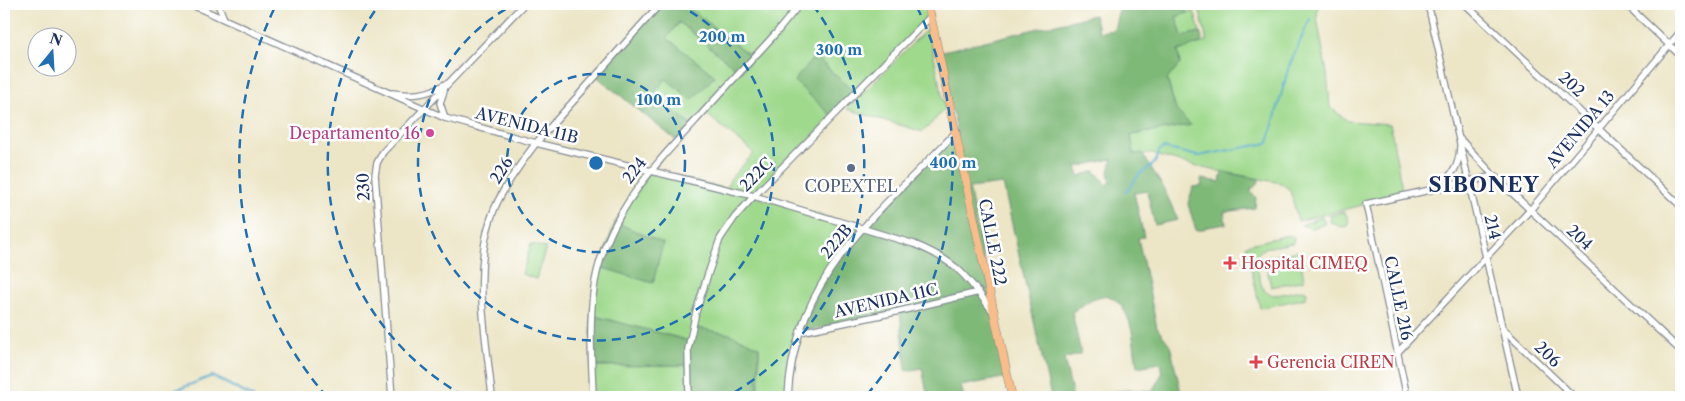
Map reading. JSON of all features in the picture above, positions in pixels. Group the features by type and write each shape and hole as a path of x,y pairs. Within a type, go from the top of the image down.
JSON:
{"main road":[{"name":"CALLE 222","path":"928,4 957,131 1012,397"}],"street":[{"name":"AVENIDA 11B","path":"190,4 445,118 536,143 754,196 865,228 936,252 956,265 993,312"},
{"path":"218,4 224,19"},
{"name":"230","path":"392,397 376,168 379,157 524,4"},
{"name":"226","path":"492,397 482,285 486,237 499,200 536,143 660,4"},
{"name":"224","path":"593,397 590,333 593,293 611,231 627,203 650,170 777,32 795,10 797,4"},
{"name":"214","path":"1428,4 1461,140 1518,397"},
{"name":"202","path":"1465,4 1681,206"},
{"path":"1626,4 1681,56"},
{"name":"222C","path":"689,397 688,348 696,312 720,239 735,216 931,16"},
{"name":"AVENIDA 13","path":"1397,353 1531,209 1681,31"},
{"path":"382,91 409,95 426,93 444,85 458,73"},
{"path":"445,118 440,103 448,84"},
{"name":"222B","path":"788,397 800,332 810,303 823,279 833,264 865,228 957,131"},
{"path":"1435,188 1451,177 1458,168 1461,140"},
{"name":"204","path":"1461,140 1494,176 1681,351"},
{"path":"1435,188 1494,176"},
{"name":"CALLE 216","path":"1407,397 1366,204 1435,188"},
{"name":"AVENIDA 11C","path":"800,332 881,316 979,292"},
{"name":"206","path":"1504,330 1574,397"}],"green space":[{"path":"660,4 684,4 753,58 740,72 679,22 667,38 715,76 692,100 666,79 653,94 691,125 677,141 596,76"},
{"path":"684,4 718,4 719,6 729,4 928,4 931,16 754,196 865,228 800,332 788,397 713,397 756,391 759,385 759,347 690,341 591,315 600,267 653,283 615,222 650,170 727,189 730,179 754,153 704,112 691,125 653,94 666,79 714,76 666,38 680,22 740,72 753,58"},
{"path":"1139,4 1192,4 1186,7 1188,13 1176,17 1182,36 1200,32 1203,42 1178,51 1180,64 1167,79 1176,110 1191,125 1131,135 1134,154 1142,153 1163,187 1178,220 1155,225 1147,191 1134,193 1144,237 1138,238 1157,328 1170,345 1182,397 1102,397 1103,393 1115,391 1152,391 1162,374 1160,363 1137,367 1133,336 1127,316 1115,300 1106,295 1092,299 1072,312 1081,354 1064,359 1073,397 1051,397 1003,184 969,188 1008,377 961,386 964,397 911,397 927,393 922,368 906,371 900,312 800,332 833,264 957,131 939,52 1094,15 1099,32 1114,30 1119,9","holes":["1112,159 1108,177 1112,181 1107,185 1095,171 1079,176 1076,167"]},
{"path":"1198,4 1318,4 1317,18 1327,73 1330,107 1348,121 1390,124 1403,195 1298,221 1290,190 1281,183 1198,167 1152,154 1134,154 1131,135 1191,125 1176,110 1167,78 1180,64 1178,51 1207,41"},
{"path":"1194,11 1200,32 1182,37 1176,16"},
{"path":"928,28 945,109 923,132 847,109"},
{"path":"815,56 855,93 832,116 794,81"},
{"path":"1222,172 1259,179 1258,184 1250,190 1256,198 1255,208 1224,212 1226,224 1196,230 1188,204 1193,187 1202,186 1201,179 1220,182"},
{"path":"1343,212 1348,218 1347,226 1341,227 1330,222 1331,215"},
{"path":"1322,217 1325,224 1311,228 1301,225"},
{"path":"615,222 663,243 653,283 600,267"},
{"path":"1288,235 1294,238 1293,243 1264,248 1256,255 1260,280 1266,292 1271,294 1277,295 1303,290 1307,292 1306,298 1260,308 1246,245"},
{"path":"531,244 546,248 536,279 522,274"},
{"path":"1297,251 1300,255 1304,280 1271,287 1265,258"},
{"path":"591,315 690,341 693,327 730,334 759,347 758,388 754,391 738,395 696,397 689,396 687,365 592,366"},
{"path":"688,365 689,396 696,397 593,397 592,366"}],"waterway":[{"path":"1125,192 1130,189 1138,176 1152,166 1159,151 1163,148 1198,156 1268,143 1289,66 1310,19"},
{"path":"145,397 179,389 212,376 253,397"}],"place":[{"name":"Departamento 16","path":"430,133"},
{"name":"COPEXTEL","path":"851,168"},
{"name":"Hospital CIMEQ","path":"1230,263"},
{"name":"Gerencia CIREN","path":"1256,362"}],"district":[{"name":"SIBONEY","path":"1484,185"}]}
